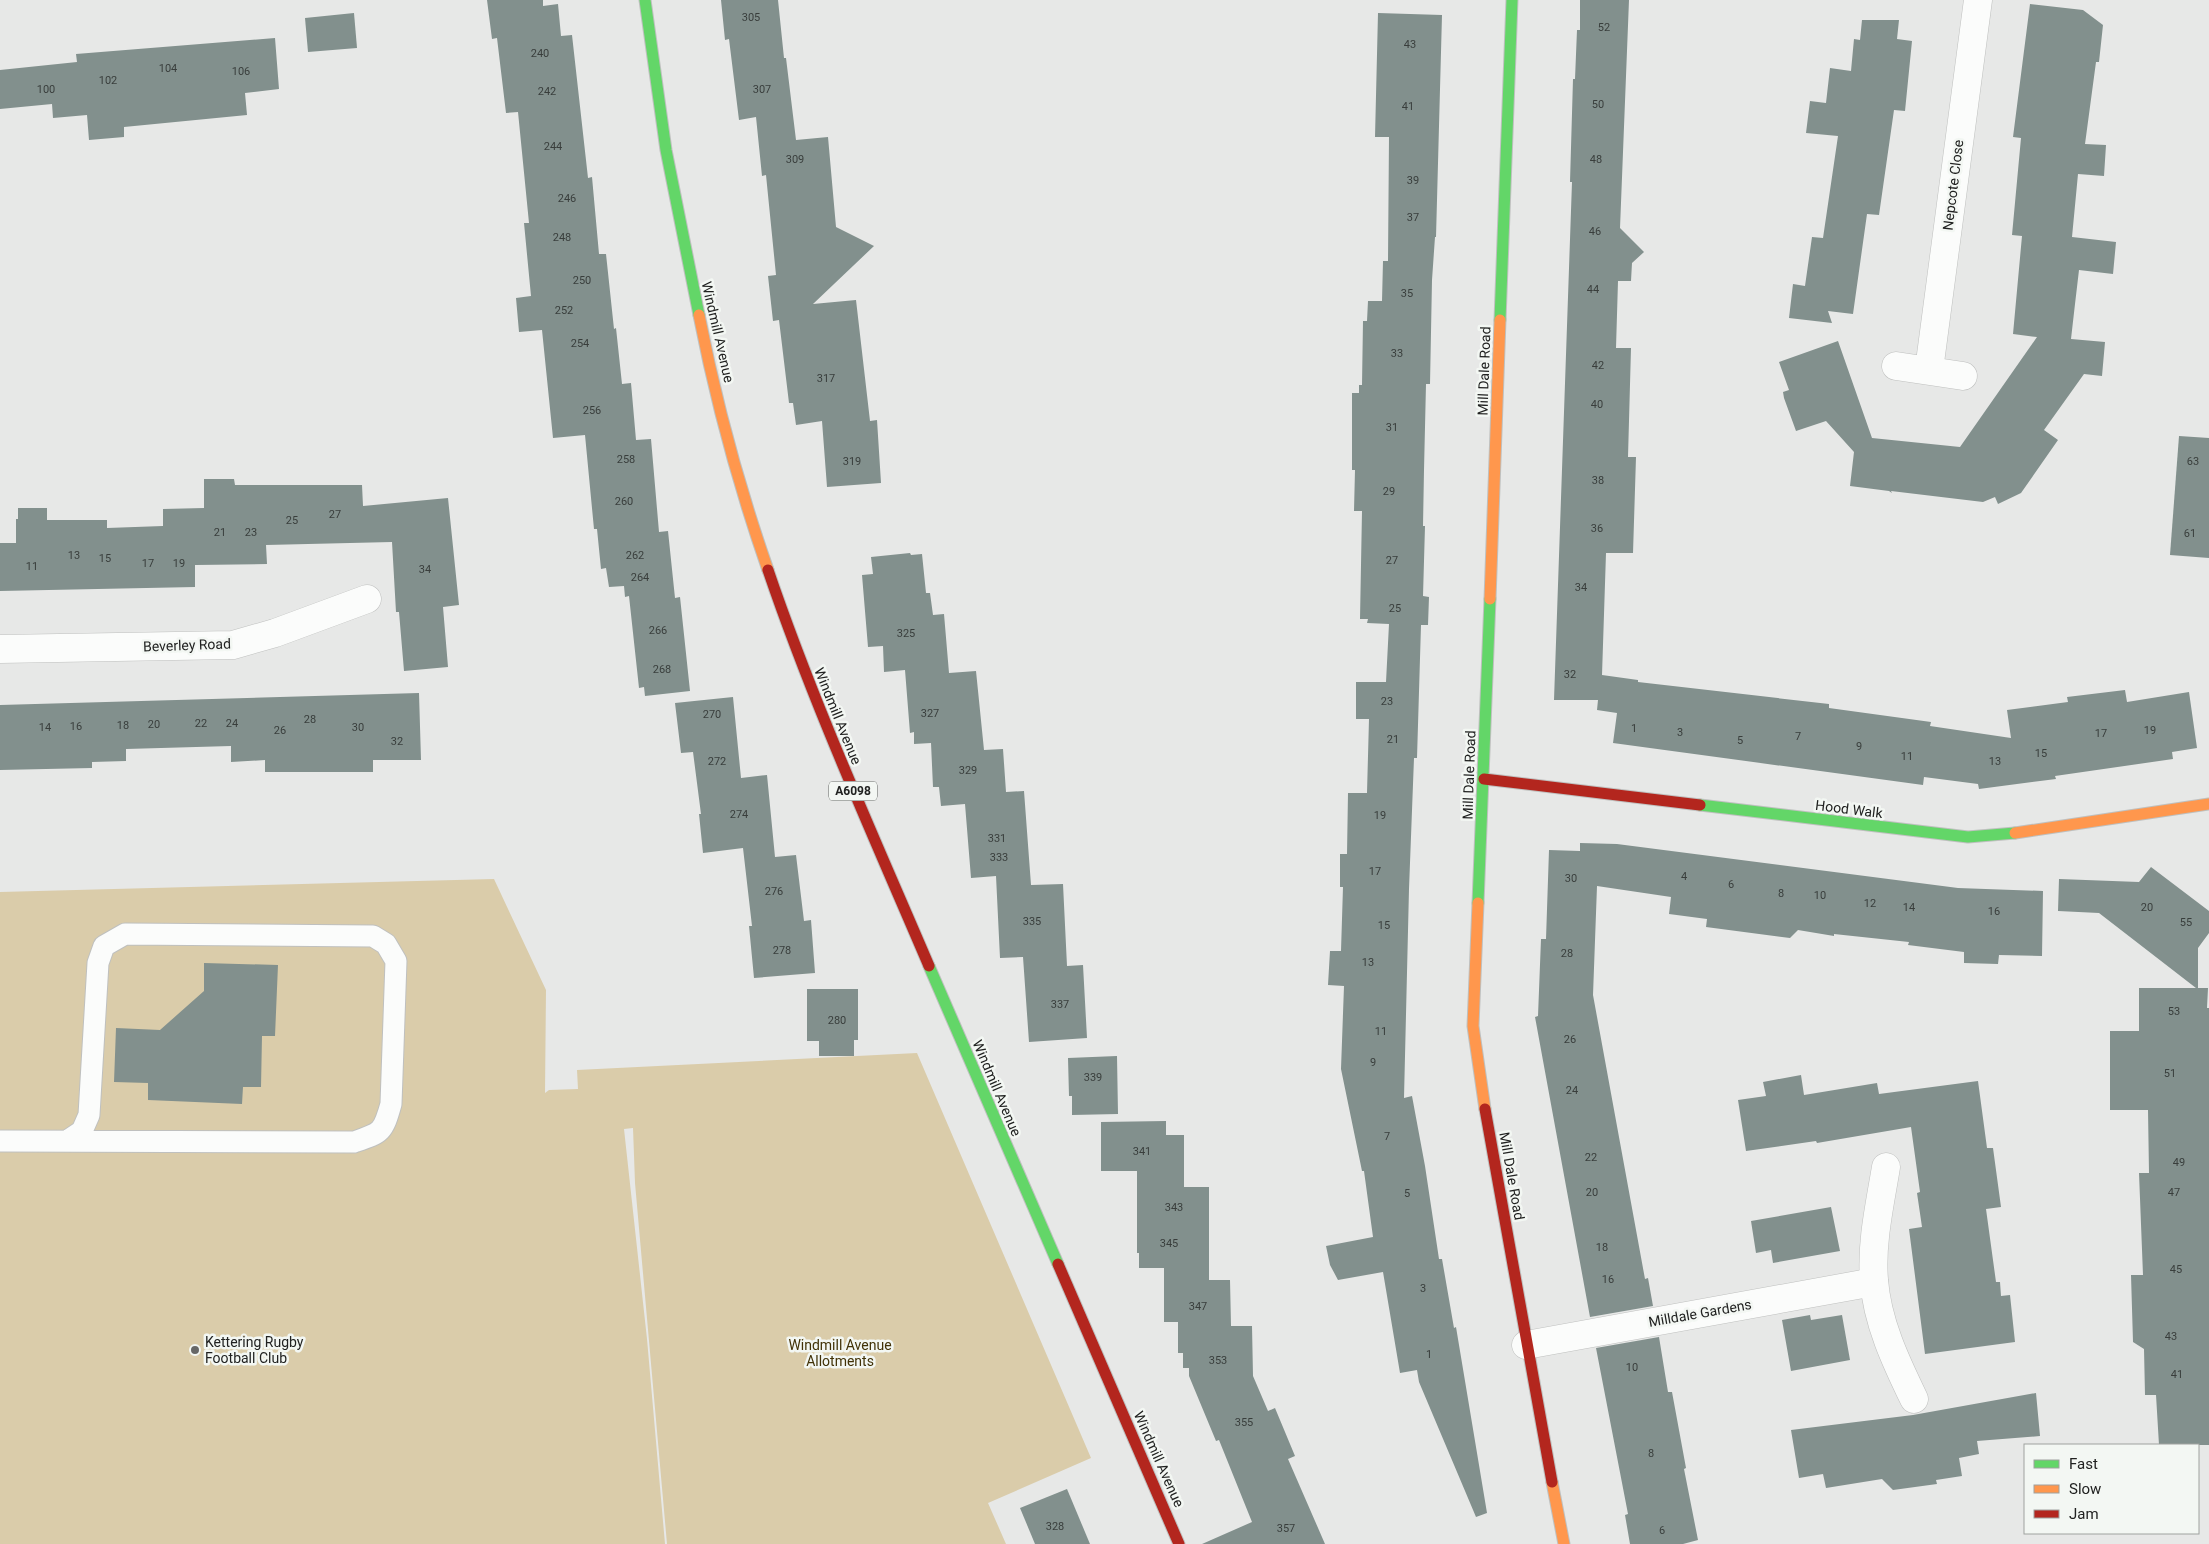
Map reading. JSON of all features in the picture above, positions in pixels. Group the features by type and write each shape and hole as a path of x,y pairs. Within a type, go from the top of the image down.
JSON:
{"street":[{"name":"Windmill Avenue","path":"645,0 666,150 708,361 734,461 794,646 828,732 1179,1544"},
{"name":"Mill Dale Road","path":"1512,0 1484,778 1473,1026 1480,1080 1526,1345 1564,1544"},
{"name":"Nepcote Close","path":"1929,370 1978,0"},
{"path":"1896,366 1963,376"},
{"name":"Beverley Road","path":"0,650 232,645 275,633 367,599"},
{"name":"Hood Walk","path":"1484,778 1968,837 2008,836 2209,804"},
{"path":"1886,1167 1874,1241 1874,1282 1887,1337 1914,1399"},
{"name":"Milldale Gardens","path":"1526,1345 1874,1282"}],"lane":[{"path":"0,1141 354,1142 378,1134 387,1120 391,1104 396,962 386,944 372,936 125,934 104,946 98,963 89,1115 82,1131 67,1141"}],"green space":[{"name":"Windmill Avenue Allotments","path":"494,879 546,990 545,1093 549,1090 578,1089 577,1070 917,1053 1091,1458 988,1503 1006,1544 667,1544 635,1183 633,1128 624,1129 647,1339 665,1544 0,1544 0,892"}],"building":[{"path":"487,0 543,0 543,6 558,4 561,36 572,35 588,178 592,177 599,254 606,254 622,384 631,383 636,440 651,439 659,532 668,531 675,598 680,597 690,691 645,696 644,687 639,688 629,596 625,597 624,586 609,587 606,568 601,569 597,529 594,529 585,435 553,438 542,330 519,332 516,298 531,296 524,223 529,223 518,112 506,113 497,38 492,39"},
{"path":"721,0 778,0 796,140 828,137 836,227 874,246 813,304 856,300 870,421 877,420 881,483 827,487 822,421 796,425 793,403 789,403 779,320 773,321 768,276 776,275 766,175 762,176 756,117 739,120 729,39 725,40"},
{"path":"1580,0 1629,0 1620,228 1644,252 1632,263 1631,281 1618,281 1616,348 1631,348 1628,457 1636,457 1633,553 1606,553 1602,675 1638,680 1638,682 1829,704 1829,708 1931,722 1930,726 2011,738 2007,710 2068,702 2067,697 2125,690 2127,702 2189,692 2197,748 2172,752 2173,759 2055,776 2056,779 1979,789 1978,784 1924,777 1923,785 1613,743 1617,713 1597,710 1598,700 1554,700 1572,182 1570,182 1573,79 1575,79 1577,30 1580,30"},
{"path":"2030,4 2083,10 2103,25 2099,62 2096,62 2085,144 2106,145 2104,176 2078,174 2072,237 2116,242 2113,274 2079,270 2071,339 2105,342 2102,376 2084,374 2044,430 2058,440 2021,493 1998,504 1995,497 1983,502 1891,491 1892,493 1850,486 1854,452 1826,421 1796,431 1784,398 1783,392 1789,390 1779,362 1838,341 1872,438 1960,447 2037,337 2013,334 2022,236 2012,235 2021,138 2013,137"},
{"path":"354,13 357,48 308,52 305,18"},
{"path":"1378,13 1442,15 1436,237 1432,280 1430,384 1426,384 1424,470 1423,596 1429,597 1428,625 1421,625 1417,758 1414,758 1404,1098 1412,1096 1439,1259 1442,1259 1454,1328 1456,1327 1487,1513 1476,1517 1419,1382 1417,1370 1400,1373 1383,1272 1338,1280 1330,1265 1326,1246 1373,1237 1364,1171 1362,1171 1341,1069 1344,986 1328,985 1330,951 1341,951 1343,887 1340,887 1340,854 1347,854 1348,793 1367,793 1369,719 1356,719 1356,682 1386,682 1389,624 1367,623 1368,619 1360,619 1362,511 1354,511 1355,470 1352,470 1352,393 1359,393 1359,385 1362,385 1363,321 1367,321 1368,301 1382,301 1383,261 1388,261 1389,137 1375,137"},
{"path":"1862,20 1899,20 1897,39 1912,41 1905,111 1894,110 1879,215 1867,214 1853,314 1828,311 1832,323 1789,318 1793,284 1805,286 1812,237 1823,238 1838,136 1806,133 1810,101 1826,103 1830,68 1851,71 1854,39 1860,40"},
{"path":"275,38 279,89 245,93 247,115 124,127 124,137 89,140 87,115 53,118 52,104 0,109 0,70 77,62 76,54"},
{"path":"2179,436 2209,438 2209,558 2170,555"},
{"path":"204,479 234,479 235,485 362,485 363,506 448,498 459,605 443,607 448,667 404,671 399,612 396,612 392,542 266,545 267,564 195,565 195,587 0,591 0,543 16,543 18,508 47,508 47,520 107,520 107,528 163,526 163,509 204,508"},
{"path":"910,553 911,555 922,554 926,593 930,593 933,615 944,614 949,673 976,671 984,750 1003,749 1006,792 1024,791 1031,885 1063,884 1067,966 1083,965 1087,1038 1029,1042 1023,957 1000,958 996,876 971,878 965,804 941,806 939,787 933,787 931,743 914,744 914,732 910,733 905,670 884,672 883,646 868,647 862,575 873,574 871,557"},
{"path":"419,693 421,760 373,760 373,772 265,772 265,760 231,762 231,746 126,749 126,761 92,762 92,768 0,770 0,705"},
{"path":"733,697 741,778 767,775 775,857 796,855 804,921 811,920 815,973 754,978 749,926 752,926 743,848 703,853 699,814 701,814 693,752 681,753 675,703"},
{"path":"1580,843 1617,844 1958,888 2043,891 2042,956 1999,955 1998,964 1964,963 1964,952 1908,945 1909,942 1834,934 1834,936 1798,930 1790,938 1706,927 1707,919 1669,914 1671,897 1597,886 1593,995 1645,1279 1648,1278 1653,1306 1590,1317 1535,1017 1538,1016 1541,939 1546,939 1549,850 1580,851"},
{"path":"2151,867 2209,911 2209,933 2198,948 2198,988 2208,988 2207,1008 2209,1008 2209,1445 2159,1444 2156,1395 2145,1395 2144,1349 2133,1342 2131,1275 2143,1275 2139,1173 2149,1173 2148,1110 2110,1110 2110,1031 2139,1031 2139,988 2196,988 2099,913 2058,911 2059,879 2139,882"},
{"path":"204,963 278,965 275,1036 262,1036 261,1087 243,1087 242,1104 148,1100 148,1083 114,1082 116,1028 160,1030 204,991"},
{"path":"807,989 858,989 858,1040 854,1040 854,1056 819,1056 819,1041 807,1041"},
{"path":"1117,1056 1118,1114 1072,1115 1072,1096 1069,1096 1068,1058"},
{"path":"1801,1075 1804,1095 1877,1083 1879,1094 1978,1081 1987,1148 1993,1148 2001,1207 1986,1209 1996,1282 2000,1282 2001,1296 2010,1295 2015,1342 1925,1354 1909,1229 1922,1227 1917,1193 1920,1192 1911,1127 1817,1143 1816,1141 1746,1151 1738,1100 1766,1096 1763,1082"},
{"path":"1166,1121 1166,1135 1184,1135 1184,1187 1209,1187 1209,1280 1230,1280 1231,1326 1252,1326 1253,1376 1268,1411 1275,1408 1295,1456 1288,1459 1325,1544 1202,1544 1252,1522 1219,1440 1216,1441 1189,1376 1189,1368 1183,1368 1183,1353 1178,1353 1178,1322 1164,1322 1164,1268 1139,1268 1139,1253 1137,1253 1137,1171 1101,1171 1101,1122"},
{"path":"1831,1207 1840,1251 1773,1263 1771,1250 1756,1253 1751,1221"},
{"path":"1810,1315 1811,1320 1842,1315 1850,1360 1791,1371 1782,1320"},
{"path":"1659,1337 1668,1392 1672,1392 1686,1468 1684,1469 1698,1540 1683,1544 1630,1544 1625,1515 1628,1514 1596,1348"},
{"path":"2036,1393 2040,1436 1977,1441 1979,1454 1959,1458 1962,1476 1936,1480 1937,1484 1893,1490 1882,1479 1826,1488 1823,1474 1799,1478 1791,1430 1913,1415"},
{"path":"1067,1489 1090,1544 1035,1544 1020,1508"}],"traffic: fast":[{"path":"645,0 666,150 699,315"},
{"path":"1500,320 1512,0"},
{"path":"1478,903 1490,599"},
{"path":"1700,805 1968,837 2015,833"},
{"path":"929,966 1058,1264"}],"traffic: slow":[{"path":"699,315 729,444 768,570"},
{"path":"1490,599 1500,320"},
{"path":"2015,833 2209,804"},
{"path":"1478,903 1473,1026 1485,1109"},
{"path":"1552,1482 1564,1544"}],"traffic: jam":[{"path":"768,570 824,720 929,966"},
{"path":"1484,779 1700,805"},
{"path":"1485,1109 1552,1482"},
{"path":"1058,1264 1179,1544"}],"place":[{"name":"Kettering Rugby Football Club","path":"195,1350"}]}
